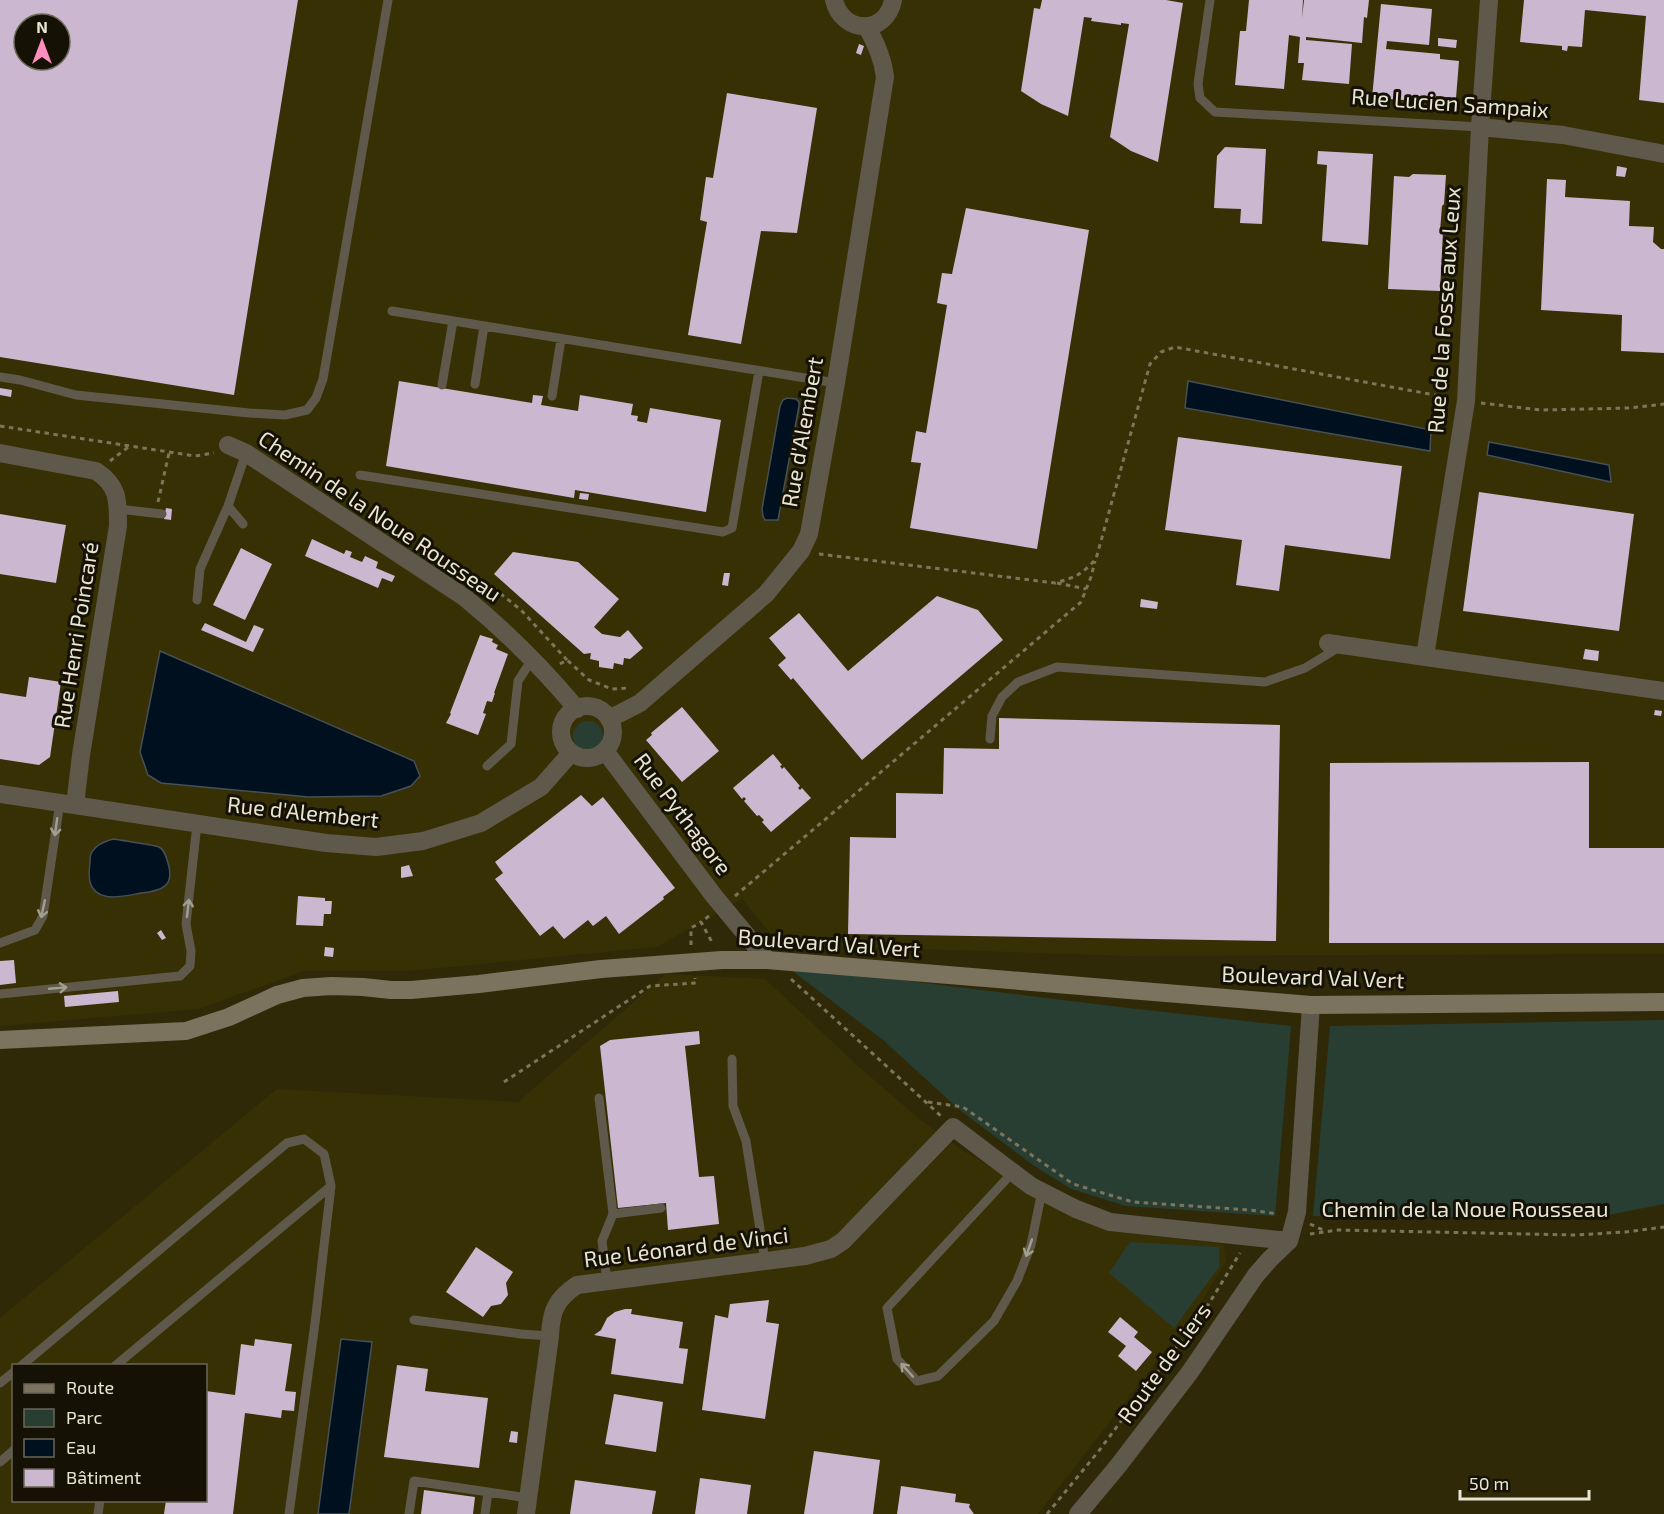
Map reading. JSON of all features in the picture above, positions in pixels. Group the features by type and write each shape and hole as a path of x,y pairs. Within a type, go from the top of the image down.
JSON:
{"street":[{"path":"834,0 841,17 849,23 867,27"},
{"name":"Rue de la Fosse aux Leux","path":"1425,656 1466,401 1489,0"},
{"name":"Rue d'Alembert","path":"884,65 867,27 884,19 892,6"},
{"name":"Rue d'Alembert","path":"609,719 640,703 766,594 801,551 809,534 836,383 885,78 884,65 892,6"},
{"name":"Rue Lucien Sampaix","path":"1480,127 1563,135 1664,153"},
{"name":"Chemin de la Noue Rousseau","path":"228,445 246,453 464,597 494,621 539,665 577,709"},
{"path":"0,453 100,473"},
{"name":"Rue Henri Poincaré","path":"67,804 81,755 118,526 117,493 100,473"},
{"path":"1335,644 1664,692"},
{"path":"589,706 597,708 609,719 613,735 610,744 605,751 592,758 572,753 561,739 562,722 567,715 577,709 589,706"},
{"name":"Rue Pythagore","path":"605,751 723,907 767,960"},
{"name":"Rue d'Alembert","path":"0,794 326,843 376,847 423,841 481,823 542,787 572,753"},
{"name":"Boulevard Val Vert","path":"0,1040 186,1031 229,1017 277,995 303,988 331,986 411,990 601,969 691,962 767,960 1311,1005 1664,1002"},
{"path":"953,1126 1042,1191 1076,1209 1110,1222 1289,1241 1296,1217 1311,1005"},
{"name":"Rue Léonard de Vinci","path":"527,1506 551,1324 555,1307 564,1294 577,1285 805,1256 831,1249 853,1231 953,1126"},
{"name":"Route de Liers","path":"1078,1514 1190,1372 1256,1275 1289,1241"}],"lane":[{"path":"0,377 76,395 249,413 285,415 307,410 316,398 323,379 388,0"},
{"name":"Rue Lucien Sampaix","path":"1210,0 1198,84 1200,98 1215,112 1480,127"},
{"path":"392,311 836,383"},
{"path":"442,385 453,321"},
{"path":"475,384 484,326"},
{"path":"552,396 561,339"},
{"path":"360,475 723,532 732,528 759,371"},
{"path":"197,600 200,568 228,506 246,453"},
{"path":"228,506 243,524"},
{"path":"118,509 162,514"},
{"path":"990,739 992,716 1002,697 1018,682 1057,667 1265,682 1305,668 1335,644"},
{"path":"487,766 511,744 518,681 539,665"},
{"path":"0,943 35,930 43,916 67,804"},
{"path":"0,994 180,976 190,966 190,944 186,924 197,824"},
{"path":"732,1059 733,1106 746,1141 765,1261"},
{"path":"599,1098 613,1214 602,1241 607,1281"},
{"path":"22,1364 287,1143 304,1139 324,1154 331,1186 289,1514"},
{"path":"1013,1172 887,1308 897,1359 917,1381 938,1376 994,1321 1017,1281 1031,1245 1042,1191"},
{"path":"117,1364 331,1186"},
{"path":"613,1214 661,1208"},
{"path":"414,1320 550,1336"},
{"path":"0,1383 12,1374"},
{"path":"0,1462 12,1452"},
{"path":"409,1514 414,1481 489,1492 527,1506"},
{"path":"484,1514 489,1492"}],"path":[{"path":"723,907 1082,602 1150,364 1161,352 1175,348 1466,401 1541,410 1630,408 1664,404"},
{"path":"0,426 195,456 212,454 228,445"},
{"path":"100,473 131,445"},
{"path":"151,513 156,509 170,452"},
{"path":"801,551 1056,583 1087,589"},
{"path":"1056,583 1084,573 1096,559"},
{"path":"464,597 496,590 521,610 567,660 589,680 612,689 628,688"},
{"path":"539,665 567,660"},
{"path":"504,1082 650,986 696,982 691,962 691,928 701,922"},
{"path":"789,978 953,1126"},
{"path":"927,1102 963,1107 1072,1184 1133,1202 1250,1210 1296,1217 1325,1231"},
{"name":"Chemin de la Noue Rousseau","path":"1289,1241 1325,1231 1574,1235 1664,1227"},
{"path":"1047,1514 1098,1452 1201,1314 1238,1256"}],"shaded area":[{"path":"0,0 1664,0 1664,954 1128,956 779,944 742,899 657,947 408,971 304,971 198,1009 0,1026"},
{"path":"666,974 765,979 918,1118 964,1151 1083,1222 1129,1233 1223,1244 1226,1261 1194,1314 1038,1514 0,1514 0,1318 277,1089 518,1102"}],"green space":[{"path":"588,721 599,725 603,736 599,747 588,751 577,747 573,736 577,725"},
{"path":"786,966 1291,1026 1275,1216 1126,1206 1071,1189 1033,1165 961,1111 883,1040"},
{"path":"1664,1020 1664,1204 1593,1218 1313,1216 1330,1026"},
{"path":"1130,1242 1219,1247 1219,1267 1174,1328 1109,1273"}],"water":[{"path":"1188,381 1431,430 1430,451 1185,408"},
{"path":"787,398 796,399 799,406 778,520 765,520 762,509 780,406"},
{"path":"1489,442 1609,465 1611,482 1487,455"},
{"path":"160,651 414,761 420,776 411,786 381,796 308,797 161,783 148,775 140,752"},
{"path":"114,839 161,848 170,871 170,877 165,886 155,891 118,897 105,896 95,891 89,879 91,855 98,846"},
{"path":"341,1339 372,1342 349,1514 318,1514"}],"building":[{"path":"0,0 298,0 234,395 0,357"},
{"path":"1042,0 1166,0 1183,3 1158,162 1131,151 1110,137 1129,24 1091,21 1092,18 1084,17 1068,116 1041,104 1021,91 1034,8 1040,9"},
{"path":"1249,0 1303,0 1302,18 1304,0 1369,0 1367,18 1364,17 1362,43 1306,37 1306,40 1352,44 1349,84 1302,80 1304,63 1298,63 1300,37 1289,35 1284,89 1235,85 1240,31 1246,31"},
{"path":"1524,0 1664,0 1664,103 1639,100 1646,16 1585,10 1582,47 1568,46 1567,51 1562,50 1562,46 1520,42"},
{"path":"1381,4 1432,9 1429,45 1387,41 1386,49 1440,54 1440,59 1459,61 1456,98 1436,96 1436,102 1372,98"},
{"path":"1438,38 1457,40 1456,48 1438,46"},
{"path":"859,44 864,46 861,55 856,53"},
{"path":"727,93 817,108 797,233 761,231 741,344 688,335 707,222 700,220 706,177 713,178"},
{"path":"1225,147 1266,149 1262,224 1240,223 1241,209 1214,208 1217,156"},
{"path":"1318,151 1373,154 1368,245 1322,241 1327,165 1317,164"},
{"path":"1617,166 1627,168 1625,177 1616,176"},
{"path":"1413,174 1446,175 1440,231 1443,231 1440,291 1388,289 1394,176 1409,177"},
{"path":"1547,179 1566,180 1565,197 1630,201 1629,226 1654,227 1653,242 1664,249 1664,353 1621,351 1622,315 1541,310"},
{"path":"966,208 1089,230 1037,549 910,528 921,463 911,462 916,431 926,433 947,305 937,303 942,273 952,274"},
{"path":"399,381 532,403 533,395 543,396 541,405 578,411 580,395 633,404 631,415 638,416 637,421 647,423 650,408 721,420 706,512 575,490 574,498 386,466"},
{"path":"0,388 12,390 11,397 0,395"},
{"path":"1178,437 1402,466 1390,559 1285,545 1279,591 1236,585 1242,540 1165,530"},
{"path":"1479,492 1634,514 1619,631 1463,611"},
{"path":"580,493 589,494 588,500 579,499"},
{"path":"166,508 172,509 171,520 164,519"},
{"path":"0,514 66,525 56,583 0,574"},
{"path":"312,539 344,554 346,550 352,552 350,557 362,562 365,556 378,562 376,568 395,576 392,582 382,578 378,588 305,556"},
{"path":"241,548 272,564 245,620 213,605"},
{"path":"513,552 578,562 619,599 594,627 602,634 620,637 628,630 643,648 630,659 624,658 623,665 614,663 613,669 599,667 599,661 590,659 591,653 584,654 494,574"},
{"path":"724,573 730,573 728,586 722,585"},
{"path":"937,596 978,610 1003,640 862,760 793,678 791,680 778,665 786,658 769,638 799,613 848,671"},
{"path":"1141,599 1158,602 1157,609 1140,607"},
{"path":"205,623 246,642 254,625 264,629 253,652 201,630"},
{"path":"480,635 493,639 492,642 498,645 496,649 508,654 492,702 487,701 483,713 486,714 478,735 446,723"},
{"path":"1585,649 1599,651 1598,661 1583,659"},
{"path":"29,677 61,682 50,757 39,765 0,759 0,693 26,697"},
{"path":"682,707 719,751 682,782 646,740"},
{"path":"1655,710 1662,711 1661,716 1654,715"},
{"path":"999,718 1280,725 1276,941 848,934 850,837 896,838 896,793 943,794 944,748 999,749"},
{"path":"773,754 782,765 780,766 782,769 784,767 800,786 798,788 800,790 802,788 811,798 771,832 762,822 764,820 759,815 757,816 744,801 746,799 744,797 742,799 733,788"},
{"path":"1589,762 1589,848 1664,848 1664,943 1329,943 1330,763"},
{"path":"581,795 592,806 603,797 675,888 619,934 606,916 593,926 588,920 564,939 553,926 540,936 495,879 503,873 495,862"},
{"path":"409,865 413,876 401,878 401,867"},
{"path":"298,896 325,898 325,901 332,901 331,914 324,914 323,926 296,925"},
{"path":"161,930 166,938 162,940 157,933"},
{"path":"325,947 334,948 333,957 324,956"},
{"path":"14,960 16,983 0,985 0,961"},
{"path":"118,991 119,1002 65,1007 64,996"},
{"path":"699,1031 700,1044 685,1046 699,1177 714,1176 719,1224 668,1230 666,1203 618,1208 600,1046 610,1040"},
{"path":"476,1247 513,1272 506,1283 508,1295 501,1304 491,1306 483,1317 446,1292"},
{"path":"769,1300 766,1322 779,1324 765,1419 702,1410 715,1315 728,1318 730,1304"},
{"path":"625,1309 632,1309 631,1314 683,1322 679,1348 688,1349 683,1384 611,1374 616,1339 594,1335 601,1330 607,1318"},
{"path":"1120,1317 1138,1332 1134,1337 1152,1352 1136,1371 1118,1356 1126,1346 1108,1332"},
{"path":"255,1339 292,1344 285,1391 296,1392 294,1411 282,1410 281,1418 245,1413 233,1514 164,1514 166,1502 207,1502 207,1391 235,1395 241,1344 254,1346"},
{"path":"397,1365 428,1369 425,1391 488,1398 479,1468 384,1457"},
{"path":"614,1394 663,1402 656,1452 605,1444"},
{"path":"511,1431 518,1432 517,1443 509,1442"},
{"path":"814,1451 880,1460 873,1514 804,1514"},
{"path":"700,1478 751,1485 747,1514 695,1514"},
{"path":"575,1480 656,1491 652,1514 570,1514"},
{"path":"901,1486 956,1494 955,1502 970,1504 969,1507 974,1514 897,1514"},
{"path":"424,1490 475,1497 473,1514 421,1514"}]}
